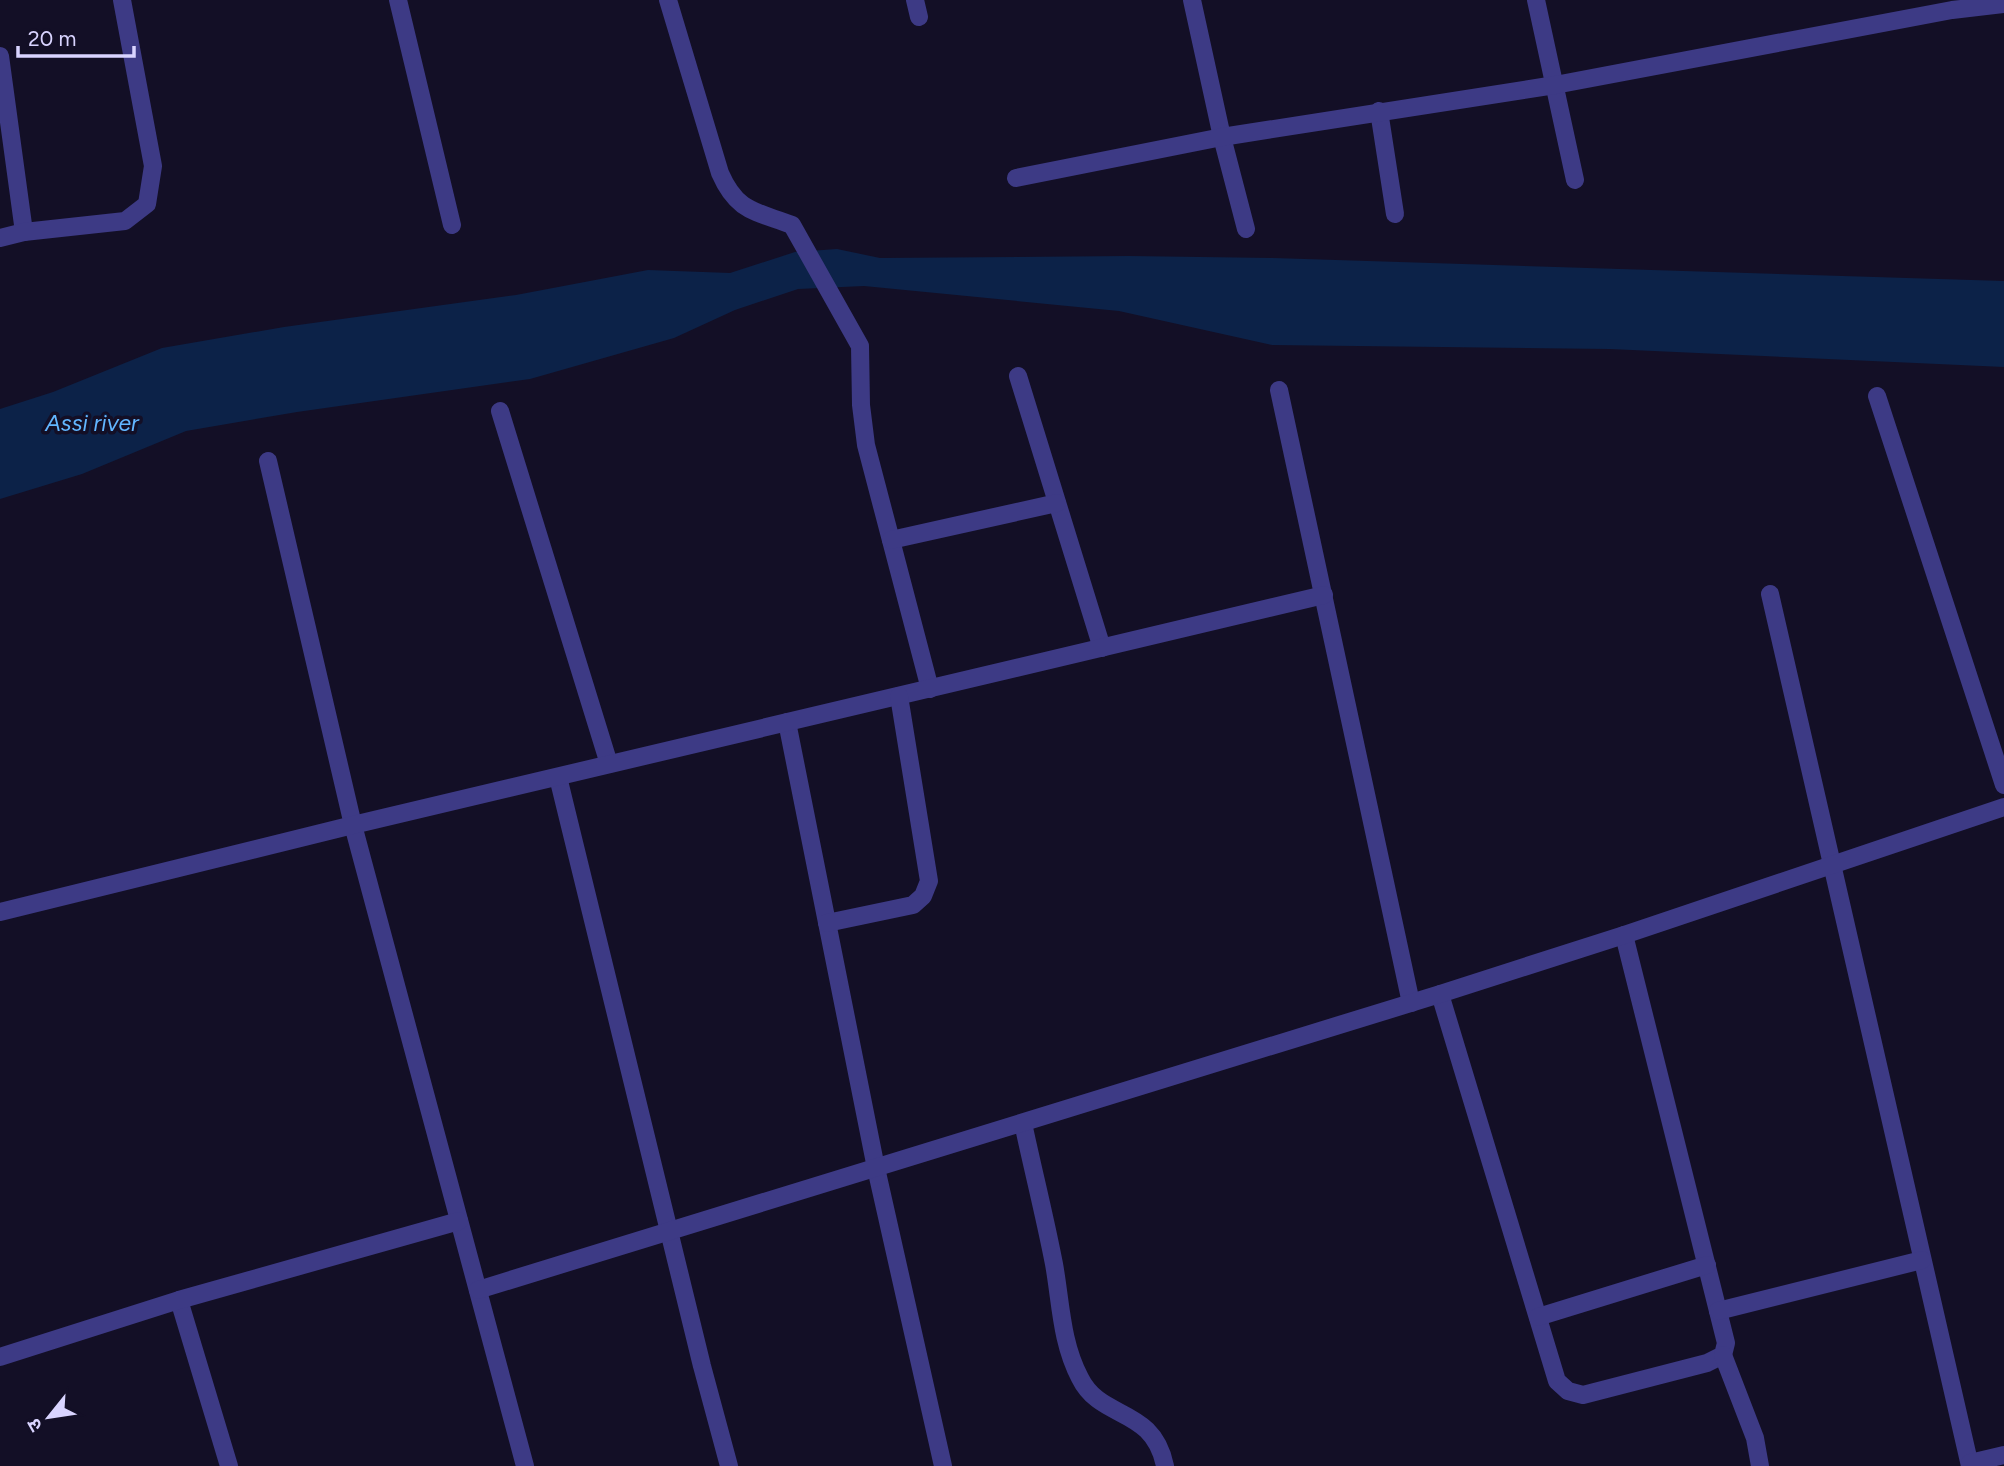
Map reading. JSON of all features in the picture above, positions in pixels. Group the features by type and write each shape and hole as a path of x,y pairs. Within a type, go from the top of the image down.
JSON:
{"street":[{"path":"0,237 125,220 147,204 153,166 122,0"},
{"path":"398,0 452,225"},
{"path":"668,0 720,173 729,193 744,207 792,225 860,346 861,405 866,445 930,688"},
{"path":"1192,0 1246,229"},
{"path":"1536,0 1575,180"},
{"path":"1016,178 1222,136 1555,85 1952,10 2004,4"},
{"path":"0,56 24,232"},
{"path":"1379,111 1395,214"},
{"path":"1018,376 1101,648"},
{"path":"1279,390 1411,1003"},
{"path":"1877,396 2004,785"},
{"path":"500,411 609,764"},
{"path":"268,461 353,825 525,1466"},
{"path":"891,540 1057,503"},
{"path":"1770,594 1970,1464 2004,1455"},
{"path":"0,912 353,825 1324,595"},
{"path":"827,923 913,905 923,897 929,881 899,696"},
{"path":"787,722 876,1168 943,1466"},
{"path":"558,777 729,1466"},
{"path":"478,1290 1440,994 2004,807"},
{"path":"1624,935 1726,1343 1723,1355 1755,1438 1760,1466"},
{"path":"1440,994 1557,1381 1568,1391 1583,1395 1707,1363 1723,1355"},
{"path":"1023,1123 1054,1266 1063,1334 1080,1379 1095,1399 1146,1427 1162,1451 1165,1466"},
{"path":"0,1357 179,1300 459,1221"},
{"path":"1718,1311 1922,1260"},
{"path":"1538,1317 1707,1265"},
{"path":"179,1300 229,1466"}],"water":[{"name":"Assi river","path":"837,249 880,258 1273,258 2004,281 2004,367 1610,349 1272,345 1119,311 864,286 798,289 735,310 674,338 530,379 297,412 186,431 82,474 0,499 0,409 53,392 162,348 284,327 516,295 648,270 730,273 795,252"}]}
